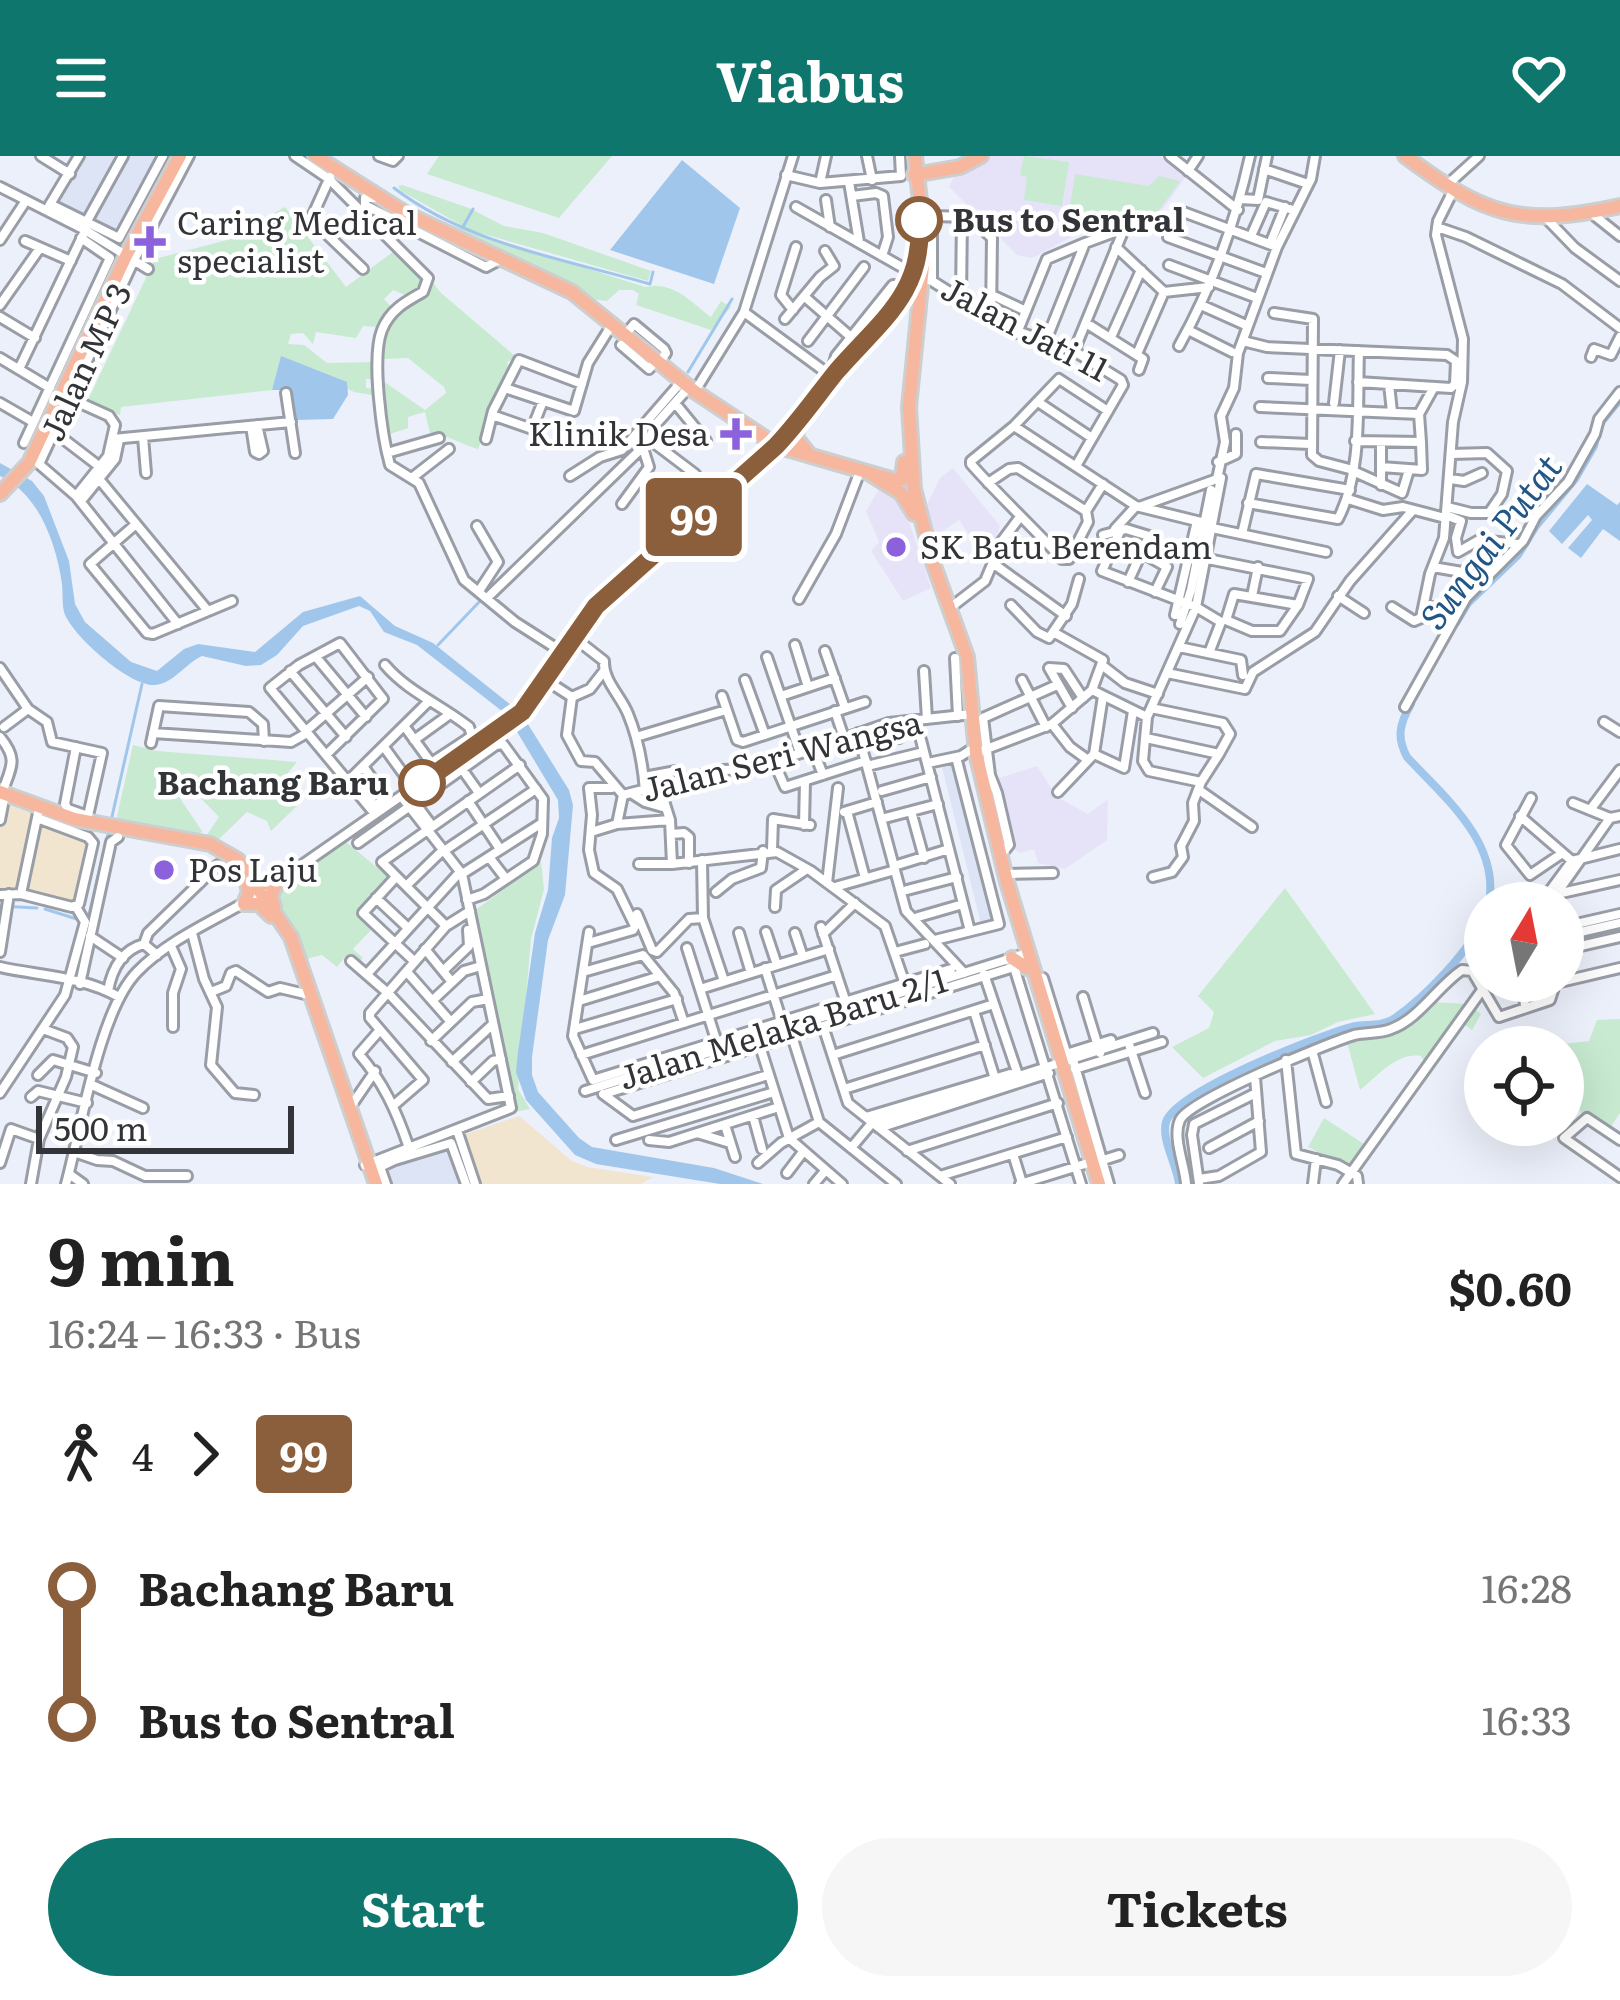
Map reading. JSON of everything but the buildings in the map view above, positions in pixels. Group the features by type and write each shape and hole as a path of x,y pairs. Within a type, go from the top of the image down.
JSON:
{"main road":[{"path":"127,257 181,156"},
{"path":"4,487 21,470 181,156"},
{"path":"315,156 331,174 434,233 502,257 572,292 660,357 689,386 776,446 898,480 904,471"},
{"path":"913,165 960,167 977,156"},
{"path":"1405,156 1450,189 1493,210 1546,218 1620,206"},
{"path":"913,165 921,192 925,246 919,276"},
{"path":"898,491 906,483 918,317 920,231 913,165"},
{"path":"921,192 937,169"},
{"path":"892,310 900,286 919,276"},
{"path":"776,446 857,342 892,310 909,305 918,317"},
{"path":"909,407 910,463 919,513 967,657 966,714"},
{"path":"800,421 797,442 815,457"},
{"path":"864,471 898,491 912,509 962,652 971,757 998,879 1090,1163 1085,1184"},
{"path":"971,757 990,792 1000,855 998,879"},
{"path":"2,795 38,813 110,830 210,844 232,855 291,937 366,1162"},
{"path":"248,876 261,884 277,882"},
{"path":"248,876 244,904 259,904 276,915"},
{"path":"277,882 271,896 276,915 374,1184"}],"street":[{"path":"41,156 70,174"},
{"path":"47,208 79,156"},
{"path":"19,369 123,156"},
{"path":"0,187 84,230 120,236 163,156"},
{"path":"295,156 331,174 429,281 423,292 396,308 382,331 379,350 390,465 421,488 457,571 562,652"},
{"path":"379,156 393,160 398,156"},
{"path":"483,595 646,443 744,312 793,156"},
{"path":"820,183 826,156"},
{"path":"867,156 872,180"},
{"path":"1170,156 1238,210"},
{"path":"1188,171 1198,156"},
{"path":"1180,346 1233,229 1250,156"},
{"path":"1251,236 1262,201 1267,156"},
{"path":"1209,653 1221,622 1102,571 1118,530 1138,506 1215,481 1225,442 1222,411 1234,388 1243,341 1273,245 1289,208 1308,184 1314,156"},
{"path":"1392,607 1418,621 1443,545 1463,339 1437,227 1450,189 1479,156"},
{"path":"786,175 820,183 849,182 901,176 913,165"},
{"path":"1264,169 1308,184"},
{"path":"331,174 311,219 363,269"},
{"path":"849,182 859,244"},
{"path":"393,206 368,196 364,200 365,205 414,231 434,233 486,267 502,257"},
{"path":"852,196 883,196 888,237 882,256"},
{"path":"1240,199 1289,208"},
{"path":"826,200 830,227"},
{"path":"1,238 25,202"},
{"path":"159,202 177,212"},
{"name":"Jalan Jati 11","path":"796,207 1017,333 1074,351 1121,380 1123,386 1108,411"},
{"path":"1178,210 1273,245"},
{"path":"914,212 919,276"},
{"path":"1590,212 1620,236"},
{"path":"919,276 932,216 970,217 992,238 991,318"},
{"path":"961,299 962,216"},
{"path":"1546,218 1575,248 1620,280"},
{"path":"1437,227 1562,284 1620,333 1612,355 1594,349 1591,357"},
{"path":"24,443 33,422 59,393 110,258 84,230"},
{"path":"1017,333 1047,259 1117,234 1074,351"},
{"path":"107,237 148,269"},
{"path":"1168,237 1267,273"},
{"path":"25,241 71,261"},
{"path":"1045,343 1085,243"},
{"path":"796,247 781,295 789,314 834,266 825,251"},
{"path":"1116,247 1164,292"},
{"path":"0,305 40,248"},
{"path":"1169,265 1257,298"},
{"path":"808,341 865,267"},
{"path":"1111,338 1141,270"},
{"path":"1164,292 1211,284"},
{"path":"804,296 857,342 900,286"},
{"path":"1137,354 1164,292"},
{"path":"992,295 1026,310"},
{"path":"1201,305 1248,326"},
{"path":"744,312 836,372"},
{"path":"1274,313 1312,319 1310,444 1316,460 1404,493 1409,470"},
{"path":"0,317 35,338"},
{"path":"505,388 573,412 588,363 613,323"},
{"path":"1086,323 1137,354 1144,361 1139,370"},
{"path":"1188,330 1232,352"},
{"path":"1243,341 1261,347 1451,355 1456,361 1454,386 1358,382"},
{"path":"1334,403 1337,350"},
{"path":"1248,503 1338,519 1353,471 1359,351"},
{"path":"0,358 114,421 116,439 100,473 78,498 178,624"},
{"path":"486,439 513,368 523,359 582,383"},
{"path":"1268,378 1311,380"},
{"path":"988,484 1018,468 1086,512 1089,520 1066,560 988,484 971,460 1014,426 1059,379 1108,411 1076,466"},
{"path":"1388,385 1392,412"},
{"path":"570,476 622,450 689,386"},
{"path":"1381,467 1422,470 1419,414 1434,387"},
{"path":"1405,707 1452,619 1474,588 1520,544 1536,516 1576,470 1599,419 1620,392"},
{"name":"Jalan MP 3","path":"59,393 53,431 39,465 78,498"},
{"path":"286,393 296,453"},
{"path":"492,415 532,429 543,401"},
{"path":"1038,402 1092,438"},
{"path":"0,403 33,422"},
{"path":"675,403 706,441"},
{"path":"1260,407 1419,414"},
{"path":"116,439 290,422"},
{"path":"1014,426 1138,506 1326,552"},
{"path":"53,431 100,473 208,611"},
{"path":"1218,462 1236,454 1236,434"},
{"path":"142,437 146,472"},
{"path":"387,453 439,438"},
{"path":"1354,441 1421,442"},
{"path":"1261,442 1310,444"},
{"path":"1381,442 1381,485"},
{"path":"646,443 694,474"},
{"path":"622,504 649,467 646,443"},
{"path":"83,1184 67,1179 118,998 134,975 171,946 261,894 522,712 572,636 614,590 776,446"},
{"path":"412,477 449,449"},
{"path":"621,464 622,450"},
{"path":"1242,534 1252,479 1258,473 1349,494 1383,510 1489,512 1502,494 1507,471 1487,453 1451,454"},
{"path":"799,598 836,534 864,471"},
{"path":"1450,479 1465,481 1482,473"},
{"path":"1177,620 1188,604 1202,557 1205,524 1221,478"},
{"path":"1086,512 1103,484"},
{"path":"1211,490 1179,647 1149,713 1145,768 1200,786 1252,826"},
{"path":"1167,673 1244,689 1253,672 1315,632 1338,596 1413,510"},
{"path":"1446,514 1461,521 1458,552 1479,540 1520,544"},
{"path":"950,609 981,586 1001,541 1020,517"},
{"path":"136,524 92,560 91,569 147,633 232,601"},
{"path":"477,526 498,562 483,595"},
{"path":"1102,535 1118,530 1149,536 1128,582"},
{"path":"1142,553 1167,567 1155,592"},
{"path":"1202,557 1308,578 1298,605 1287,625 1276,632 1252,631 1226,620 1234,594 1298,605"},
{"path":"994,564 1066,616"},
{"path":"1433,567 1462,572 1476,565"},
{"path":"1252,596 1258,567"},
{"path":"1011,604 1045,638 1066,616 1079,579"},
{"path":"1338,596 1364,614"},
{"path":"1424,605 1444,610 1452,619"},
{"path":"1054,633 1101,658 1103,666 1125,683 1158,694"},
{"path":"572,636 601,658 636,737 645,791"},
{"path":"326,755 383,699 340,643 270,688 375,814"},
{"path":"795,645 808,687"},
{"path":"1179,647 1243,661 1243,675"},
{"path":"825,651 843,708 844,737"},
{"path":"316,657 366,717"},
{"path":"767,657 800,753"},
{"path":"956,658 963,680"},
{"path":"385,665 404,687 415,688 469,727 472,736 431,763"},
{"path":"928,763 971,757 1049,726 1092,690 1103,666"},
{"path":"0,668 28,709 47,722 52,742 76,747 102,753 90,815 66,806 76,747"},
{"path":"1072,708 1050,668 1064,668 1083,698"},
{"path":"544,679 572,698 590,689 604,670"},
{"path":"290,671 346,737"},
{"path":"924,671 927,719"},
{"path":"265,741 263,724 252,713 159,706 153,738 295,742 368,676"},
{"path":"781,696 835,678"},
{"path":"745,680 765,736"},
{"path":"1022,680 1049,726 1070,747 1124,768 1132,712"},
{"path":"895,952 999,924 998,879 971,757 983,718 1058,685"},
{"path":"0,697 13,688"},
{"path":"1092,690 1132,712 1226,725 1230,734 1192,803 1193,821 1181,843 1184,855 1172,872 1153,878"},
{"path":"722,696 740,742 865,702"},
{"path":"1058,791 1091,757 1103,696"},
{"name":"Jalan Seri Wangsa","path":"572,698 568,737 581,762 595,761 623,792 660,788 722,770 747,771 889,723 966,714"},
{"path":"364,766 386,799 374,806 352,777 429,701"},
{"path":"0,820 12,752 2,732 28,709"},
{"path":"636,737 726,710"},
{"path":"414,740 451,714"},
{"path":"1604,722 1620,732"},
{"path":"889,723 899,738"},
{"path":"405,727 439,771"},
{"path":"858,733 907,911 929,942 964,973"},
{"path":"1146,738 1220,754"},
{"path":"921,740 970,931"},
{"path":"358,843 499,744 506,746 543,799 533,861 467,900"},
{"path":"384,747 410,783"},
{"path":"813,749 823,775"},
{"path":"774,762 784,786 924,752"},
{"path":"446,926 383,860 520,765"},
{"path":"462,769 479,794"},
{"path":"1590,810 1620,770"},
{"path":"644,778 676,771 686,782"},
{"path":"882,791 932,777"},
{"path":"716,892 732,879 759,870 773,819 807,825 805,781"},
{"path":"588,944 635,926 616,889 593,871 589,788 623,792 666,808"},
{"path":"660,788 670,820 673,864"},
{"path":"838,788 865,878"},
{"path":"406,886 443,850 536,789"},
{"path":"617,824 623,792"},
{"path":"366,1162 509,1112 461,873 401,796"},
{"path":"1531,798 1506,845 1527,873 1536,874 1562,854"},
{"path":"469,801 500,849"},
{"path":"842,812 877,802"},
{"path":"1561,882 1615,817 1574,803"},
{"path":"881,819 938,804"},
{"path":"911,811 923,858"},
{"path":"830,885 842,812"},
{"path":"21,894 38,813 93,843 77,906 85,922 75,982"},
{"path":"1520,816 1562,854 1577,859 1620,849"},
{"path":"591,832 617,824 670,820"},
{"path":"367,974 461,873 542,823"},
{"path":"0,1093 75,982 112,842 110,830"},
{"path":"672,834 689,837 689,863"},
{"path":"830,885 950,849"},
{"path":"638,864 689,863 768,850 807,868 885,926 906,987 951,969"},
{"path":"489,856 506,879"},
{"path":"702,860 701,903 724,981"},
{"path":"144,944 148,933 218,866"},
{"path":"775,907 776,890 807,868"},
{"path":"998,879 1053,873"},
{"path":"396,877 363,912 414,961"},
{"path":"907,890 957,877"},
{"path":"1584,889 1620,880"},
{"path":"0,952 5,900 21,894 77,906"},
{"path":"376,898 407,927"},
{"path":"42,911 45,899"},
{"path":"848,1010 822,931 855,903"},
{"path":"918,916 963,904"},
{"path":"371,922 386,908"},
{"path":"394,1105 424,1080 370,1018 371,1010 446,926 470,911"},
{"path":"637,914 657,952 688,919 704,918"},
{"path":"1584,929 1620,918"},
{"path":"1584,924 1603,922"},
{"path":"443,970 470,944 468,930"},
{"path":"589,932 574,1030 593,1079 718,1046 687,948"},
{"path":"766,932 777,965"},
{"path":"192,933 217,1006 212,1069 236,1093 254,1096"},
{"path":"739,933 751,973"},
{"path":"795,933 803,957"},
{"path":"90,936 122,958"},
{"path":"1584,945 1620,937"},
{"path":"144,944 157,956"},
{"path":"108,992 112,971 130,949 144,944"},
{"path":"171,946 181,969 173,993 173,1027"},
{"path":"425,949 452,982"},
{"path":"700,989 829,949"},
{"path":"983,971 1014,954 1027,964 1060,1064 1058,1103 1067,1137 1109,1184"},
{"path":"583,972 643,955 677,999 684,1024"},
{"path":"351,961 491,1100 508,1096"},
{"path":"788,1029 823,1026 848,1010 983,971 1027,964"},
{"path":"433,1000 467,969 481,966"},
{"path":"0,967 46,977 58,975 118,998"},
{"path":"766,968 819,1122 896,1184"},
{"path":"1584,976 1620,968"},
{"path":"983,971 1016,970 1060,1064"},
{"path":"1186,1184 1177,1131 1180,1120 1194,1106 1286,1060 1358,1034 1393,1028 1464,970"},
{"path":"211,992 226,986 236,971 268,992 280,988 305,994"},
{"path":"983,971 1017,1072"},
{"name":"Jalan Melaka Baru 2/1","path":"604,1090 718,1046 788,1029 906,987 983,971"},
{"path":"406,972 452,1022"},
{"path":"581,1055 837,975"},
{"path":"579,1001 660,976"},
{"path":"1083,998 1098,1049"},
{"path":"431,1041 475,1001 488,999"},
{"path":"574,1030 677,999"},
{"path":"1343,1184 1471,1002"},
{"path":"1492,1002 1499,1017 1543,1002"},
{"path":"1524,1002 1525,1007"},
{"path":"833,1055 994,1004"},
{"path":"974,1010 996,1081"},
{"path":"452,1062 493,1024"},
{"path":"823,1026 848,1103 950,1184"},
{"path":"31,1184 39,1139 70,1064 73,1043 46,1029"},
{"name":"Jalan Melaka Baru 2/1","path":"585,1091 604,1090 760,1046 788,1029"},
{"path":"380,1030 361,1049 361,1056 394,1105 408,1145"},
{"path":"975,1093 996,1081 1158,1037"},
{"path":"873,1123 1060,1064 1111,1040"},
{"path":"844,1089 985,1045"},
{"path":"760,1046 788,1138 842,1184"},
{"path":"1098,1049 1129,1046"},
{"path":"1129,1046 1145,1093"},
{"path":"1313,1054 1326,1102"},
{"path":"471,1082 501,1059"},
{"path":"38,1075 50,1060 96,1072"},
{"path":"1286,1060 1295,1151 1352,1172 1358,1184"},
{"path":"851,1148 873,1123 1017,1072 1060,1064"},
{"path":"350,1107 375,1071"},
{"path":"604,1090 636,1115 768,1075"},
{"path":"1255,1077 1262,1148 1258,1155 1199,1182 1192,1130 1198,1120 1256,1094"},
{"path":"92,1084 143,1108"},
{"path":"32,1097 36,1091 87,1103"},
{"path":"616,1140 774,1092"},
{"path":"907,1151 1058,1103"},
{"path":"649,1140 669,1142 779,1107"},
{"path":"753,1116 762,1149"},
{"path":"1620,1121 1616,1137 1584,1118 1564,1138 1620,1177"},
{"path":"1209,1148 1259,1121"},
{"path":"758,1163 788,1138 819,1122"},
{"path":"725,1125 735,1157"},
{"path":"0,1163 11,1130 39,1139"},
{"path":"386,1184 380,1167 457,1130"},
{"path":"457,1130 476,1184"},
{"path":"697,1133 730,1143"},
{"path":"940,1176 1067,1137"},
{"path":"366,1162 452,1143 466,1184"},
{"path":"74,1152 113,1160 145,1176 188,1176"},
{"path":"787,1173 803,1152"},
{"path":"1012,1154 1021,1184 1119,1155"},
{"path":"1313,1184 1316,1159"},
{"path":"814,1184 825,1171"}],"shaded area":[{"path":"74,156 168,156 118,246 85,225 49,211"},
{"path":"985,156 1160,156 1187,175 1146,233 1094,225 1032,258 1017,255 949,187 957,170"},
{"path":"953,468 1000,526 988,561 959,520 928,541 922,514 940,478"},
{"name":"SK Batu Berendam","path":"881,486 905,510 931,588 903,601 871,551 879,542 866,511"},
{"path":"960,758 1002,927 983,932 941,763"},
{"path":"1037,766 1057,797 1088,814 1108,799 1107,840 1065,869 1038,863 1034,849 1020,853 1013,849 996,779"},
{"path":"0,802 94,836 96,845 78,912 15,899 0,901"},
{"path":"519,1116 572,1161 653,1177 641,1184 479,1184 463,1135"},
{"path":"453,1138 469,1184 380,1184 373,1165"}],"green space":[{"path":"439,156 612,156 559,218 427,174"},
{"path":"1024,156 1069,162 1062,206 1024,200 1027,177 1020,175"},
{"path":"1075,174 1149,186 1159,176 1180,181 1145,230 1068,218"},
{"path":"398,186 469,208 504,226 543,233 651,271 648,281 470,230 401,191"},
{"path":"285,207 346,287 394,251 408,259 425,281 410,297 393,290 384,299 392,308 380,327 363,326 356,338 316,332 313,344 303,333 291,334 288,344 304,345 327,363 376,362 377,380 366,379 366,388 378,389 378,396 354,392 281,357 272,390 121,407 120,415 87,402 155,259 227,240"},
{"path":"432,219 645,287 665,287 711,317 721,301 731,307 711,330 636,305 639,294 633,290 619,290 607,301 591,299 558,278"},
{"path":"431,280 516,357 507,362 509,371 478,449 430,433 425,412 408,417 408,428 387,435 383,381 425,410 446,393 408,358 381,359 389,327 420,298"},
{"path":"133,745 297,762 282,780 299,804 271,831 267,821 247,812 216,842 204,839 219,817 185,782 175,791 202,831 197,839 115,825"},
{"path":"346,842 391,879 358,915 372,929 353,949 363,958 357,965 346,956 337,967 322,955 309,958 305,967 276,894 313,862"},
{"path":"541,862 544,889 531,939 518,1089 530,1109 514,1112 474,911"},
{"path":"1285,888 1375,1014 1275,1041 1203,1078 1172,1047 1209,1028 1214,1012 1198,996"},
{"path":"1430,1002 1469,1004 1481,1014 1474,1026 1460,1021 1428,1068 1421,1056 1404,1058 1360,1090 1347,1042 1396,1033"},
{"path":"1620,1019 1620,1113 1610,1128 1584,1116 1584,1042 1589,1041 1597,1020"},
{"path":"1324,1118 1367,1146 1357,1172 1308,1147"}],"water":[{"path":"682,160 740,208 714,284 610,250"},
{"path":"281,356 347,382 348,395 333,419 296,420 290,390 272,390"},
{"path":"0,463 32,481 44,496 69,561 75,604 85,622 131,662 157,671 198,644 255,652 303,612 360,596 395,626 433,643 511,705 569,790 573,805 565,895 548,940 532,1057 538,1092 592,1147 714,1168 763,1184 720,1184 596,1164 575,1155 526,1100 516,1072 518,1052 535,933 548,890 552,838 559,818 558,800 507,715 417,645 384,632 370,611 359,606 303,626 261,665 202,656 162,684 131,678 103,658 69,622 50,537 35,507 0,476"},
{"path":"1587,484 1617,505 1620,502 1620,541 1603,529 1581,558 1568,548 1592,520 1588,515 1562,544 1549,531"}],"waterway":[{"path":"394,188 453,223 517,248 650,284 653,272"},
{"path":"463,227 473,209"},
{"path":"688,372 732,299"},
{"name":"Sungai Putat","path":"1456,623 1468,603 1518,555 1575,479 1594,446 1599,425 1620,399"},
{"path":"636,449 660,412"},
{"path":"543,537 574,509"},
{"path":"438,645 481,600"},
{"path":"111,821 142,684"},
{"name":"Sungai Putat","path":"1411,704 1401,730 1407,757 1466,822 1486,860 1490,882"},
{"path":"74,978 109,830"},
{"path":"0,906 37,908"},
{"path":"45,909 80,920"},
{"name":"Sungai Putat","path":"1179,1184 1165,1129 1175,1109 1220,1081 1281,1053 1351,1027 1395,1018 1464,949"},
{"path":"49,1026 72,986"}],"bus line":[{"name":"99","path":"422,783 522,712 596,606 800,421 840,368 884,322 912,278 920,255 919,220"}],"place":[{"name":"Bus to Sentral","path":"919,220"},
{"name":"Caring Medical specialist","path":"150,242"},
{"name":"Klinik Desa","path":"736,434"},
{"name":"SK Batu Berendam","path":"896,547"},
{"name":"Bachang Baru","path":"422,783"},
{"name":"Pos Laju","path":"164,870"}]}
